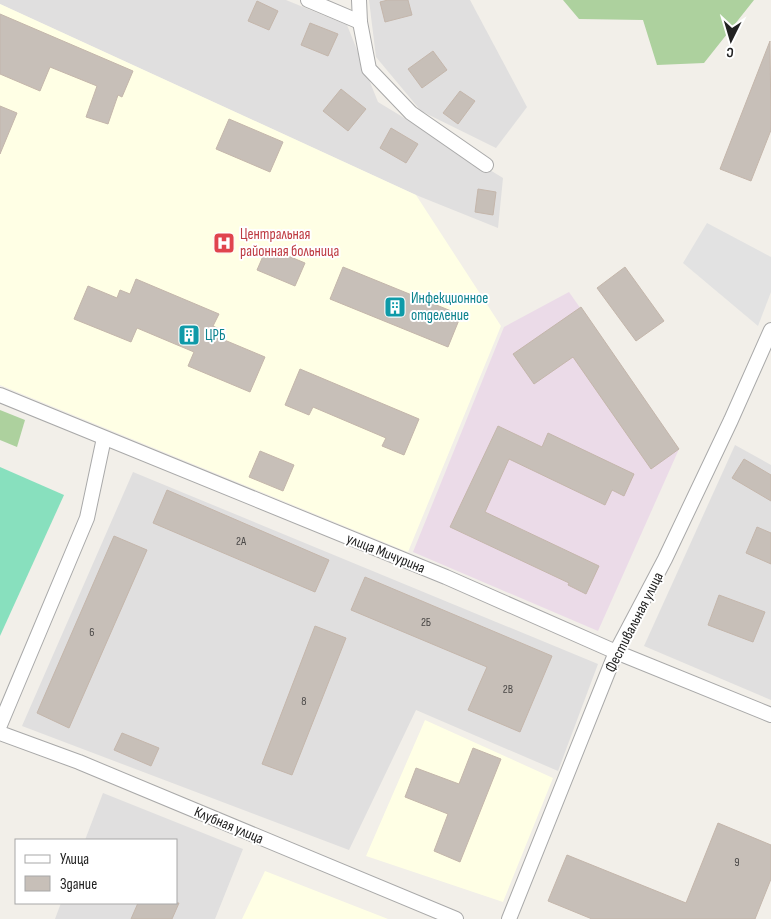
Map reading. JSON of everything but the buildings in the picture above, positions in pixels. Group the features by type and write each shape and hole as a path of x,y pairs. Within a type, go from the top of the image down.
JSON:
{"street":[{"path":"308,0 360,22"},
{"path":"359,0 360,22 369,69 411,113 486,165"},
{"name":"Фестивальная улица","path":"509,919 616,652 666,559 771,330"},
{"name":"улица Мичурина","path":"0,395 446,577 616,652 771,715"},
{"path":"0,726 87,518 104,438"},
{"name":"Клубная улица","path":"0,733 79,762 456,919"}],"shaded area":[{"path":"0,0 286,0 347,25 378,102 503,178 498,228 416,195 0,4"},
{"path":"369,0 470,0 527,107 496,148 421,111 376,57"},
{"name":"Центральная районная больница","path":"0,4 416,195 501,326 408,552 0,385"},
{"path":"707,223 771,257 771,292 758,326 683,263"},
{"path":"569,292 679,449 598,631 413,552 504,327"},
{"path":"735,445 771,465 771,700 644,646"},
{"path":"133,472 598,664 558,771 416,710 349,850 22,726"},
{"path":"425,720 553,778 503,902 366,856"},
{"path":"103,793 243,849 215,919 55,919 61,904 178,904 178,839 85,839"},
{"path":"265,871 388,919 242,919"}],"green space":[{"path":"563,0 754,0 704,63 657,65 643,20 579,19"},
{"path":"0,410 25,420 17,447 0,440"},
{"path":"0,467 64,495 0,636"}],"place":[{"name":"Центральная районная больница","path":"224,243"},
{"name":"Инфекционное отделение","path":"395,307"},
{"name":"ЦРБ","path":"189,335"}]}
